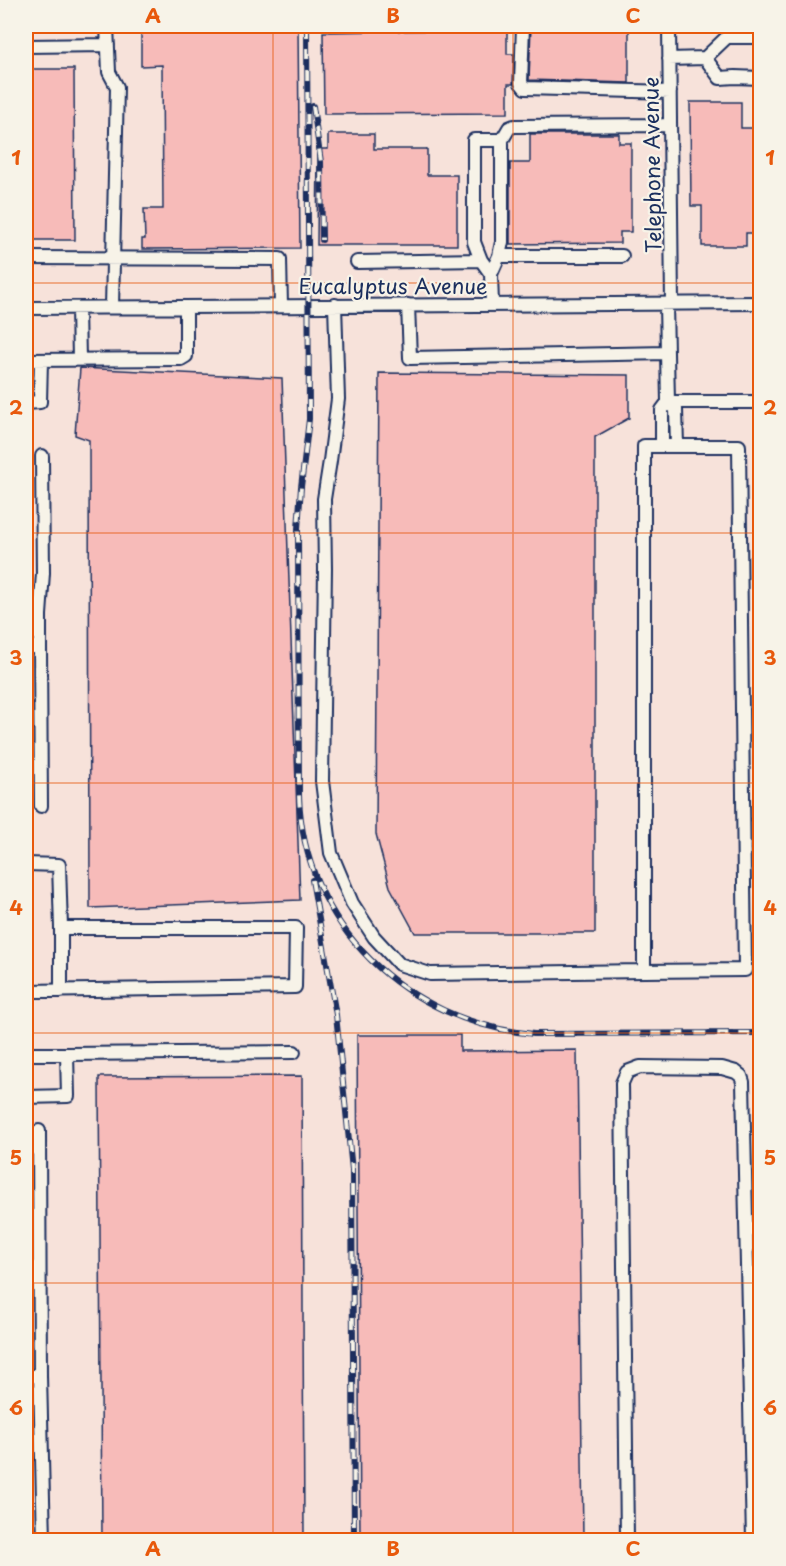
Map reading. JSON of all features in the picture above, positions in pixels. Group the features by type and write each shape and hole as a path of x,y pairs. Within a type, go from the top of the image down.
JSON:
{"street":[{"path":"107,26 109,72 117,87 112,308"},
{"path":"523,26 521,83 525,88 670,92"},
{"name":"Telephone Avenue","path":"668,402 669,26"},
{"path":"669,59 705,58 727,37 760,37"},
{"path":"26,46 108,45"},
{"path":"705,58 720,78 760,78"},
{"path":"492,304 491,274 502,242 502,140 509,128 514,126 670,125"},
{"path":"491,274 481,260 474,242 474,140 502,140"},
{"path":"499,256 622,255"},
{"path":"26,258 280,259 281,306"},
{"path":"357,262 481,260"},
{"name":"Eucalyptus Avenue","path":"26,308 760,303"},
{"path":"408,305 410,358 667,352"},
{"path":"335,306 338,399 324,499 322,781 332,853 352,903 374,937 399,964 430,974 745,970 740,446 644,446 644,971"},
{"path":"26,360 181,359 186,356 186,307"},
{"path":"78,308 78,360"},
{"path":"26,403 40,402 41,360"},
{"path":"662,446 662,410 668,402"},
{"path":"668,402 676,409 677,446"},
{"path":"668,402 760,402"},
{"path":"41,806 39,615 43,573 42,456"},
{"path":"26,615 39,615"},
{"path":"26,647 39,647"},
{"path":"26,864 59,865 60,868 61,991"},
{"path":"26,991 295,987 296,928 61,928"},
{"path":"26,1054 294,1052"},
{"path":"26,1097 68,1096 67,1054"},
{"path":"627,1540 622,1083 627,1072 640,1067 652,1067 722,1068 736,1072 741,1076 743,1082 753,1540"},
{"path":"39,1131 40,1376 44,1540"},
{"path":"26,1377 40,1376"}],"shaded area":[{"path":"26,26 760,26 760,1540 26,1540"}],"building":[{"path":"141,26 298,26 300,248 142,249 142,239 145,239 144,209 163,209 162,65 141,66"},
{"path":"531,26 629,26 629,83 529,80"},
{"path":"459,28 507,31 507,54 514,54 513,84 508,84 508,113 324,114 323,32 459,30"},
{"path":"26,69 74,69 75,240 26,240"},
{"path":"690,102 741,102 741,128 760,128 760,233 746,233 746,246 702,246 702,206 691,206"},
{"path":"328,134 374,134 374,149 427,149 427,175 457,175 457,245 317,245 318,149 328,149"},
{"path":"530,134 619,134 619,143 631,143 631,232 620,232 620,243 510,244 510,163 530,163"},
{"path":"80,368 282,378 300,900 90,908 89,440 75,435"},
{"path":"379,373 629,375 629,418 595,437 595,933 415,933 390,887 376,834"},
{"path":"357,1035 460,1035 460,1051 577,1050 583,1540 360,1540"},
{"path":"302,1076 304,1540 102,1540 99,1077"}],"railway":[{"path":"307,26 309,419 298,529 299,795 305,842 320,886 342,925 370,960 405,988 444,1010 488,1026 534,1034 760,1033"},
{"path":"313,106 321,162 322,240"},
{"path":"312,880 336,1015 352,1170 354,1540"}]}
